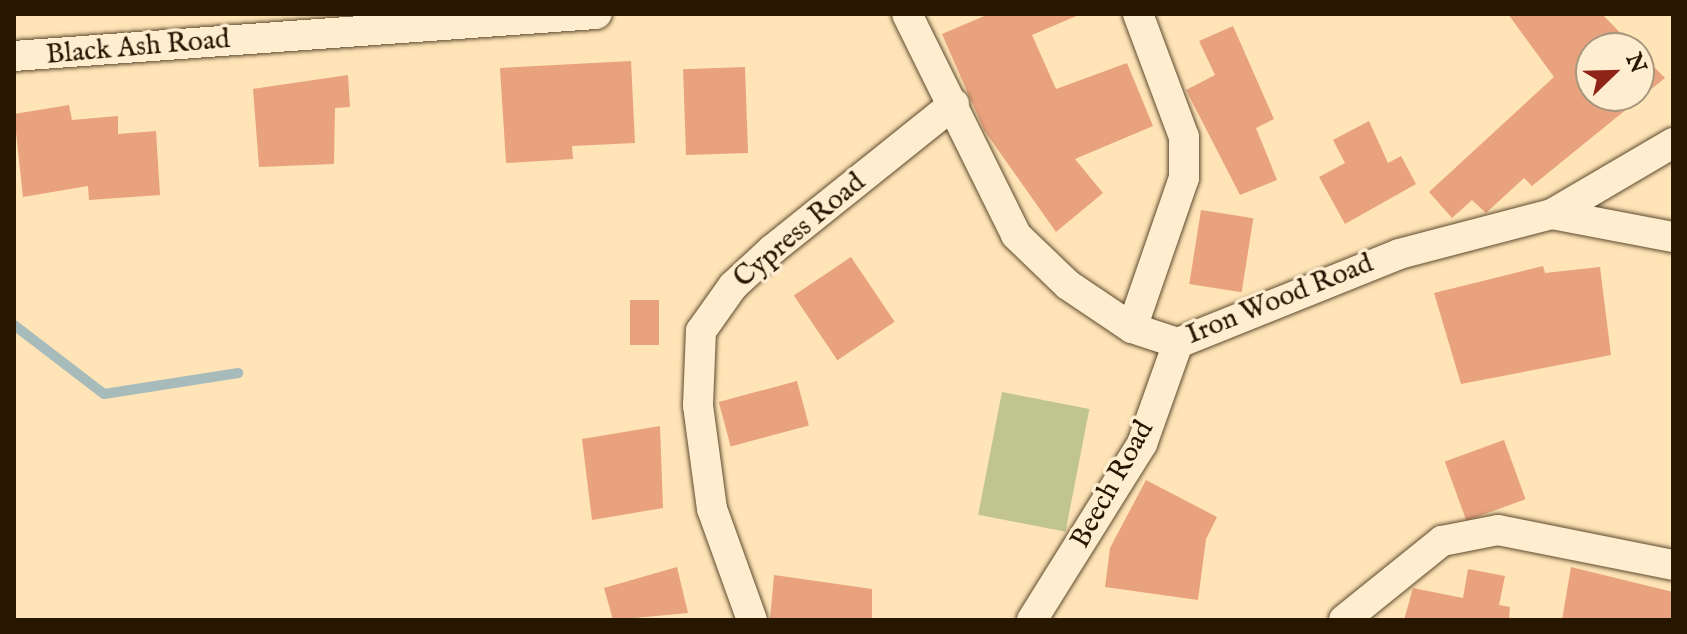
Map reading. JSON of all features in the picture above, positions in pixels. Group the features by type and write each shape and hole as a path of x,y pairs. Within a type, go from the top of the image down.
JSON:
{"street":[{"name":"Black Ash Road","path":"14,56 596,14"},
{"name":"Iron Wood Road","path":"907,14 1016,235 1068,285 1132,328 1178,343 1399,254 1552,214 1673,237"},
{"path":"1132,328 1184,178 1184,137 1138,14"},
{"name":"Cypress Road","path":"752,620 712,509 698,405 701,331 733,286 773,249 954,104"},
{"path":"1552,214 1673,143"},
{"name":"Beech Road","path":"1032,620 1142,444 1178,343"},
{"path":"1344,620 1442,541 1498,530 1673,565"}],"green space":[{"path":"1002,392 1089,409 1066,532 978,515"}],"building":[{"path":"989,14 1081,14 1032,35 1056,89 1127,63 1153,126 1075,159 1103,193 1056,232 984,130 942,34"},
{"path":"1508,14 1602,14 1619,32 1575,32 1575,112 1623,112 1532,186 1524,178 1486,213 1472,200 1452,218 1429,192 1554,77"},
{"path":"1233,26 1274,119 1256,128 1277,180 1240,195 1186,90 1215,75 1199,41"},
{"path":"631,61 635,143 572,146 573,159 506,163 500,68"},
{"path":"745,67 748,153 686,155 683,69"},
{"path":"1655,68 1665,78 1655,86"},
{"path":"348,75 350,107 335,108 334,164 259,167 253,89"},
{"path":"69,105 72,120 118,116 118,134 156,131 160,195 89,200 88,186 23,197 14,114"},
{"path":"1369,121 1388,163 1401,156 1416,184 1345,224 1319,177 1345,163 1333,140"},
{"path":"1201,210 1253,218 1242,292 1189,284"},
{"path":"851,257 895,322 837,360 794,296"},
{"path":"1543,266 1545,273 1600,267 1611,355 1461,384 1434,293"},
{"path":"630,300 659,300 659,345 630,345"},
{"path":"797,381 809,425 731,446 719,402"},
{"path":"660,426 663,508 592,520 582,439"},
{"path":"1504,440 1526,499 1466,521 1445,462"},
{"path":"1146,480 1217,517 1206,539 1198,600 1105,587 1110,548"},
{"path":"677,567 688,613 613,620 604,588"},
{"path":"1571,567 1673,592 1673,620 1562,620"},
{"path":"1468,569 1505,576 1499,605 1510,607 1509,620 1404,620 1413,588 1463,598"},
{"path":"774,575 872,589 872,620 770,620"}],"waterway":[{"path":"14,325 104,394 238,373"}]}
